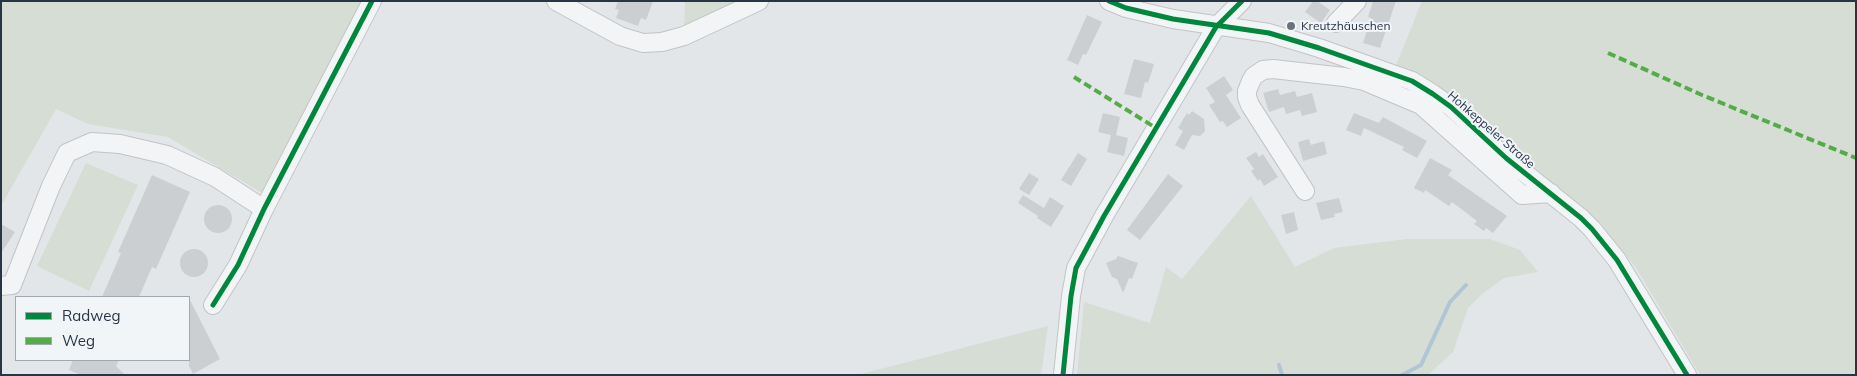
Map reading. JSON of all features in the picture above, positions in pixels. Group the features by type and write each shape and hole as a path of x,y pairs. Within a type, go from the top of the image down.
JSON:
{"street":[{"path":"212,305 238,265 264,209 372,1"},
{"path":"556,1 620,36 643,43 662,42 684,36 759,1"},
{"name":"Hohkeppeler Straße","path":"1109,1 1126,8 1173,19 1269,33 1319,48 1412,81 1433,94 1451,107 1506,158 1581,218 1608,248 1686,375"},
{"path":"1063,375 1071,296 1076,268 1104,216 1216,26 1242,1"},
{"path":"1336,23 1357,1"},
{"path":"1305,191 1250,105 1247,97 1251,81 1263,70 1273,69 1344,76 1364,81 1421,105 1522,194 1551,193"},
{"path":"1,286 12,285 50,186 67,153 92,142 120,144 167,155 215,177 264,209"}],"shaded area":[{"path":"1,1 364,1 262,193 168,137 88,124 56,109 1,206"},
{"path":"685,1 746,1 684,29"},
{"path":"1422,1 1856,1 1856,375 1700,375 1635,266 1593,219 1395,68"},
{"path":"86,163 138,185 89,291 37,266"},
{"path":"1251,196 1295,267 1334,248 1407,239 1490,239 1520,250 1538,272 1504,278 1482,294 1468,308 1453,352 1428,375 1077,375 1084,302 1150,323 1166,267 1182,279"},
{"path":"1048,326 1041,375 857,375"}],"building":[{"path":"618,1 653,1 646,20 641,18 638,26 616,18 619,10 615,9"},
{"path":"1313,1 1317,1 1330,10 1321,23 1305,12"},
{"path":"1373,1 1396,1 1380,48 1363,43 1371,18 1368,17"},
{"path":"1087,15 1102,22 1086,55 1083,54 1078,65 1067,60"},
{"path":"1134,59 1154,64 1148,83 1145,82 1141,98 1124,94"},
{"path":"1224,76 1233,90 1226,95 1241,118 1227,127 1223,121 1220,122 1209,105 1215,102 1206,88"},
{"path":"1278,89 1280,95 1295,91 1297,97 1312,93 1317,112 1302,116 1300,110 1286,114 1284,107 1269,112 1263,93"},
{"path":"1192,111 1204,119 1205,131 1200,136 1192,135 1184,150 1175,145 1183,131 1178,128 1187,113 1189,115"},
{"path":"1103,113 1120,117 1116,135 1128,138 1124,156 1107,152 1111,135 1098,132"},
{"path":"1354,113 1379,123 1383,117 1427,141 1417,158 1402,150 1404,147 1364,128 1361,136 1346,130"},
{"path":"1309,139 1311,145 1324,141 1327,154 1303,161 1298,142"},
{"path":"1256,152 1259,157 1263,154 1278,177 1264,186 1260,179 1258,181 1251,171 1254,169 1246,158"},
{"path":"1078,153 1087,159 1071,186 1061,180"},
{"path":"1430,158 1452,170 1448,175 1507,216 1493,233 1486,228 1484,231 1474,224 1477,221 1452,202 1449,206 1425,190 1424,193 1414,188"},
{"path":"1029,173 1039,179 1029,195 1019,189"},
{"path":"1168,174 1183,186 1140,240 1127,230"},
{"path":"152,175 190,192 156,269 152,267 139,296 102,296 121,253 118,252"},
{"path":"1023,195 1044,208 1050,197 1064,206 1051,227 1018,203"},
{"path":"1339,198 1343,212 1334,214 1335,217 1321,220 1316,203"},
{"path":"218,205 228,209 232,219 228,229 218,233 208,229 204,219 208,209"},
{"path":"1294,212 1298,230 1286,234 1281,215"},
{"path":"1,224 15,232 1,253"},
{"path":"194,249 204,253 208,263 204,273 194,277 184,273 180,263 184,253"},
{"path":"1118,256 1138,263 1132,279 1129,278 1123,293 1117,279 1112,277 1106,263 1116,259"},
{"path":"190,300 220,359 193,374 189,366"},
{"path":"73,361 118,361 116,366 125,375 81,375 69,370"}],"waterway":[{"path":"1402,375 1421,365 1450,302 1466,285"},
{"path":"1279,365 1282,375"}],"marked path":[{"path":"1608,53 1702,95 1856,158"},
{"path":"1074,77 1156,128"}],"cycle path":[{"path":"213,305 238,265 264,209 372,1"},
{"path":"1109,1 1126,8 1173,19 1269,33 1319,48 1412,81 1433,94 1451,107 1506,158 1592,229 1617,260 1687,375"},
{"path":"1063,375 1071,296 1076,268 1104,216 1216,27 1242,1"}],"place":[{"name":"Kreutzhäuschen","path":"1291,26"}]}
